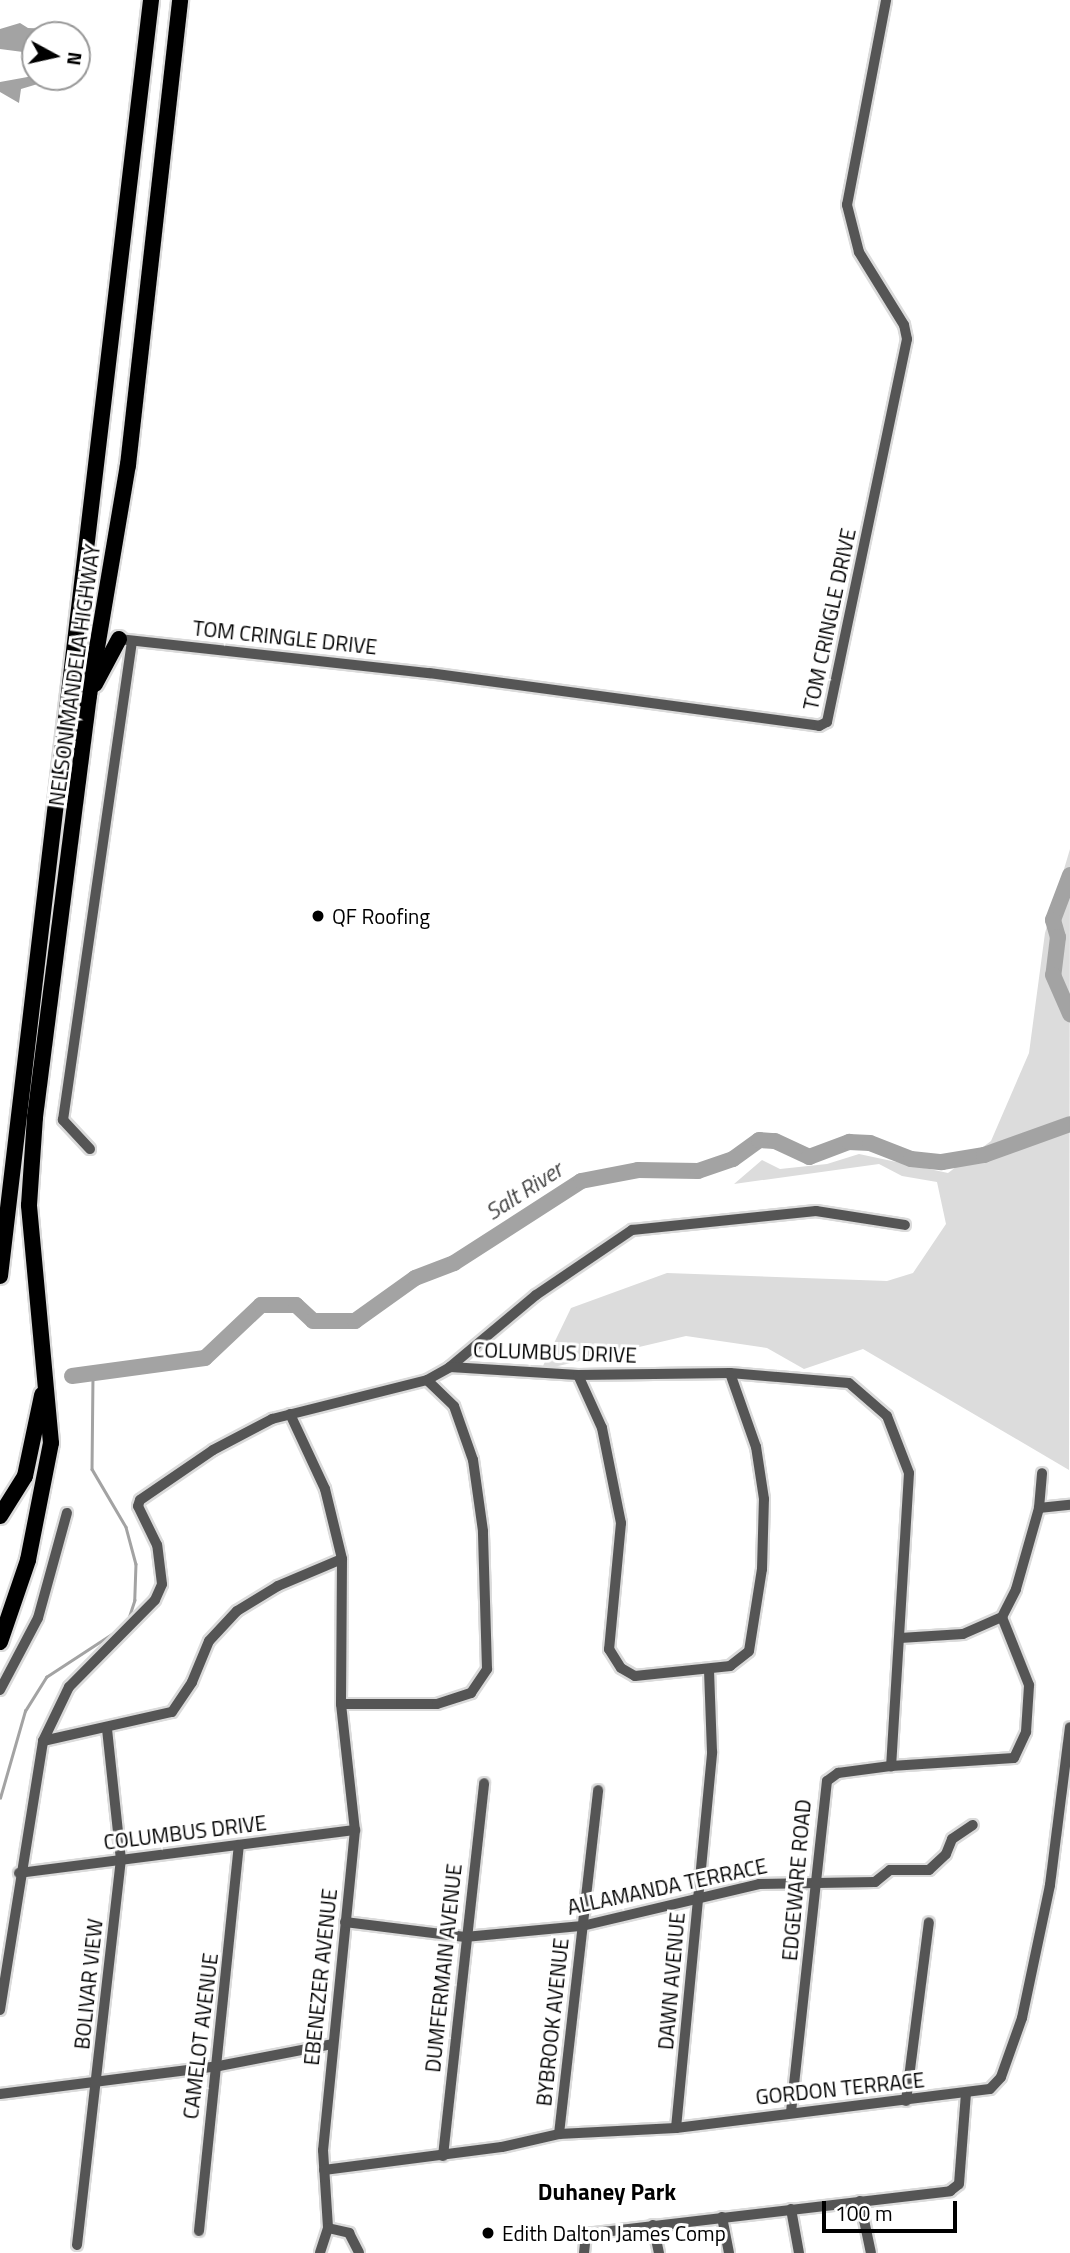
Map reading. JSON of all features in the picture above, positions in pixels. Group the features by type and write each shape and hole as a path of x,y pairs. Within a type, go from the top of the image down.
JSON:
{"highway":[{"name":"NELSON MANDELA HIGHWAY","path":"0,1276 151,0"},
{"name":"NELSON MANDELA HIGHWAY","path":"43,1357 32,1269 30,1180 89,695 128,465 180,0"},
{"path":"89,695 125,640"},
{"path":"0,1516 25,1476 36,1440 43,1357"},
{"path":"0,1642 28,1560 44,1496 51,1427 43,1357"}],"street":[{"name":"TOM CRINGLE DRIVE","path":"125,640 429,673 819,726 827,722 833,715 907,339 904,325 859,253 847,205 886,0"},
{"path":"90,1149 63,1120 125,640"},
{"path":"450,1367 536,1294 632,1230 816,1211 905,1225"},
{"name":"COLUMBUS DRIVE","path":"0,2010 19,1873 43,1741 69,1687 155,1600 162,1584 157,1545 138,1506 140,1500 213,1450 290,1414 427,1380 450,1367 578,1375 730,1373 849,1382 887,1416 909,1473 891,1766"},
{"path":"578,1375 602,1428 621,1523 609,1649 614,1659 635,1676 709,1670 742,1661 749,1651 762,1569 764,1499 760,1473 730,1373"},
{"path":"341,1704 437,1704 471,1693 487,1669 483,1531 473,1460 454,1406 427,1380"},
{"name":"EBENEZER AVENUE","path":"290,1414 325,1489 342,1559 341,1704 355,1830 332,2044 324,2170 328,2228 320,2253"},
{"path":"900,1638 963,1634 1002,1617 1016,1590 1039,1508 1042,1473"},
{"path":"1039,1508 1070,1505"},
{"path":"0,1690 38,1618 67,1513"},
{"path":"43,1741 172,1712 192,1682 209,1641 237,1611 278,1586 342,1559"},
{"name":"EDGEWARE ROAD","path":"791,2112 817,1880 822,1794 827,1781 838,1773 891,1766 1014,1758 1019,1752 1028,1720 1029,1685 1002,1617"},
{"name":"DAWN AVENUE","path":"676,2128 712,1752 709,1670"},
{"name":"BOLIVAR VIEW","path":"77,2245 121,1860 107,1727"},
{"name":"GORDON TERRACE","path":"324,2170 443,2156 559,2134 676,2128 990,2089 1001,2077 1022,2018 1050,1885 1070,1727"},
{"name":"DUMFERMAIN AVENUE","path":"443,2156 464,1937 484,1783"},
{"name":"BYBROOK AVENUE","path":"559,2134 598,1790"},
{"name":"ALLAMANDA TERRACE","path":"345,1922 464,1937 582,1926 759,1884 817,1880 875,1882 890,1870 929,1870 946,1854 952,1839 973,1825"},
{"name":"COLUMBUS DRIVE","path":"19,1873 355,1830"},
{"name":"CAMELOT AVENUE","path":"200,2231 206,2138 219,2066 240,1845"},
{"path":"906,2101 929,1922"},
{"path":"0,2094 219,2066 332,2044"},
{"path":"584,2253 586,2234 956,2188 966,2093"},
{"path":"860,2201 871,2253"},
{"path":"791,2209 799,2253"},
{"path":"722,2217 729,2253"},
{"path":"653,2225 659,2253"},
{"path":"328,2228 349,2233 359,2253"}],"shaded area":[{"path":"21,24 21,52 0,49 0,29"},
{"path":"21,78 19,103 0,92 0,82"},
{"path":"1070,849 1069,1470 863,1349 804,1369 767,1348 686,1336 541,1370 571,1308 667,1273 887,1281 913,1273 946,1224 937,1182 902,1176 879,1164 734,1184 762,1160 780,1169 827,1164 859,1154 948,1173 991,1141 1029,1053 1045,933"}],"waterway":[{"name":"Salt River","path":"1070,875 1053,920 1058,937 1053,975 1070,1014"},
{"name":"Salt River","path":"72,1376 205,1358 261,1305 296,1305 313,1321 355,1321 415,1278 454,1263 581,1181 638,1170 698,1171 733,1159 759,1140 775,1141 809,1157 849,1142 870,1143 911,1159 942,1162 984,1155 1070,1124"},
{"path":"93,1376 92,1469 126,1527 136,1564 135,1600 128,1621"},
{"path":"0,1798 25,1711 46,1677 121,1628"}],"place":[{"name":"QF Roofing","path":"318,916"},
{"name":"Edith Dalton James Comp","path":"488,2233"}],"district":[{"name":"Duhaney Park","path":"607,2192"}]}
